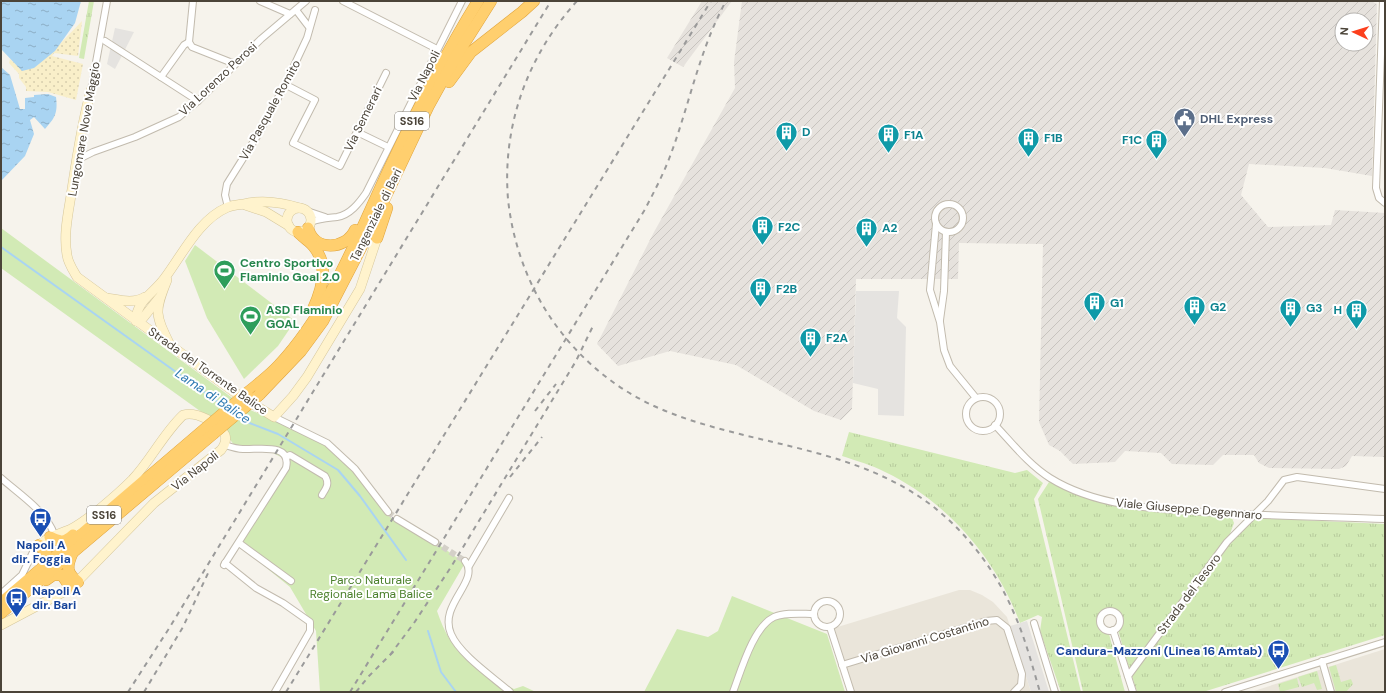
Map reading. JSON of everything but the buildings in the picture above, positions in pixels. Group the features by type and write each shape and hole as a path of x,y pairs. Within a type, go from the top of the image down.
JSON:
{"highway":[{"name":"Tangenziale di Bari","path":"1,613 74,552 210,430 247,393 279,365 314,319 334,284 392,151 477,1"},
{"name":"Tangenziale di Bari","path":"1,603 92,525 210,430 258,395 312,338 332,306 429,105 455,58 491,1"},
{"path":"429,105 440,96 471,52 534,1"},
{"path":"377,238 386,209 401,176 411,142"},
{"path":"306,227 313,239 326,245 339,244 352,236 386,167 392,151"},
{"path":"288,353 299,330 313,309 322,283 322,266 319,253 306,227"},
{"path":"52,536 59,542 66,541 83,526 92,525"},
{"path":"39,545 46,552 45,565"},
{"path":"74,552 67,570 74,585"},
{"path":"24,594 35,590 52,576 57,574 66,578 74,585"}],"street":[{"name":"Lungomare Nove Maggio","path":"67,257 65,241 77,160 107,1"},
{"path":"193,1 189,42 192,47 235,64"},
{"path":"260,1 290,14"},
{"name":"Via Lorenzo Perosi","path":"77,160 93,152 135,137 179,117 198,101 261,39 306,1"},
{"path":"342,1 437,49"},
{"name":"Via Napoli","path":"306,227 326,218 338,217 349,212 358,204 366,193 392,151 437,49 462,1"},
{"path":"1383,1 1376,188 1379,198 1385,204"},
{"path":"296,10 309,27"},
{"name":"Via Pasquale Romito","path":"228,207 225,195 227,184 256,139 285,85 307,38 315,10"},
{"path":"105,41 198,101"},
{"path":"161,77 184,45 189,42"},
{"name":"Via Semerari","path":"290,87 314,100 293,143 340,166 386,73"},
{"path":"357,132 392,151"},
{"path":"162,293 143,318 136,321 136,312 171,269 198,231 208,220 228,207 266,201 285,204 326,218"},
{"path":"936,224 946,232 954,232 962,225 963,213 958,206 947,203 938,208 935,216 936,224 930,290 940,322 944,350 950,366 976,398"},
{"path":"243,204 266,212 289,226 306,227 304,210"},
{"path":"289,226 288,215 293,210 304,210"},
{"path":"940,322 945,285 946,232"},
{"path":"274,416 293,396 307,377 360,288 377,238"},
{"name":"Strada del Torrente Balice","path":"67,257 77,277 237,394 274,416 328,443 355,469 388,512"},
{"path":"171,269 162,293 157,316 171,346"},
{"path":"104,297 127,302 139,300 148,296"},
{"path":"985,397 996,404 999,417 995,425 991,429 980,431 971,426 968,422 966,411 968,406 976,398 985,397"},
{"name":"Via Napoli","path":"1,625 74,585 154,504 213,457 225,445 225,434 217,426 196,414 183,415 132,480 82,521 68,530 52,536 39,545"},
{"name":"Viale Giuseppe Degennaro","path":"995,425 1035,467 1050,478 1080,493 1108,502 1139,506 1253,515 1385,519"},
{"path":"225,445 244,449 271,448 282,453 286,457 286,468 225,564 256,588 283,603 310,622 310,631 275,692"},
{"path":"286,457 290,455 325,476 328,481 327,487 322,495"},
{"name":"Strada del Tesoro","path":"1128,676 1227,542 1268,502 1284,480 1297,477 1385,489"},
{"path":"1,478 51,526 52,536"},
{"path":"510,498 467,563 469,576 451,608 449,618 451,633 456,642 469,656 510,692"},
{"path":"397,519 435,542"},
{"path":"238,542 291,581"},
{"path":"1,594 22,575 33,552 39,545"},
{"path":"824,601 834,602 840,609 840,618 830,627 819,624 814,614 814,610 820,602 824,601"},
{"path":"732,692 758,632 765,623 775,617 800,613 814,614"},
{"name":"Via Giovanni Costantino","path":"842,665 991,620 997,620 1004,624 1014,650 1022,680 1019,689 1014,692"},
{"path":"1034,623 1055,692"},
{"path":"830,627 851,692"},
{"path":"1113,630 1133,692"},
{"path":"1226,692 1385,642"},
{"path":"1322,661 1331,692"}],"shaded area":[{"path":"702,1 732,1 683,67 667,58"},
{"path":"742,1 1371,1 1377,4 1372,176 1325,168 1249,164 1241,195 1268,227 1331,225 1335,210 1385,213 1385,457 1352,456 1346,466 1339,469 1269,468 1259,463 1254,455 1223,455 1213,465 1172,464 1161,453 1125,451 1115,462 1073,464 1060,451 1049,445 1039,422 1043,244 959,243 958,279 856,279 852,409 841,420 814,411 736,365 670,351 618,366 597,344 654,232 735,88 734,62"},
{"path":"115,28 134,32 115,69 107,64"},
{"path":"856,291 899,291 897,318 906,327 904,416 878,415 878,389 853,383"},
{"path":"959,590 970,590 982,595 993,602 1007,617 1031,692 851,692 831,629"},
{"path":"1027,621 1049,692 1031,692 1010,626"},
{"path":"1385,649 1385,692 1251,692 1347,661"}],"green space":[{"path":"89,1 94,1 84,59 79,58"},
{"name":"Parco Naturale Regionale Lama Balice","path":"1,228 246,408 319,440 343,458 375,492 390,517 396,522 423,534 465,563 437,611 450,639 457,650 466,659 487,675 514,689 523,686 536,692 320,692 316,631 290,587 237,544 282,472 285,459 269,451 238,450 228,437 207,416 1,268"},
{"name":"Centro Sportivo Flaminio Goal 2.0","path":"195,245 295,321 278,346 244,379 207,318 185,261"},
{"path":"849,432 1015,473 1027,470 1043,483 1034,499 1081,692 1061,692 1040,631 1042,617 1038,615 1020,623 1010,599 998,577 967,535 949,516 908,484 875,467 842,456"},
{"path":"1049,482 1121,508 1232,518 1234,523 1230,534 1131,668 1129,668 1118,630 1121,623 1119,612 1116,609 1111,608 1105,609 1100,613 1096,620 1099,630 1109,634 1125,692 1083,692 1038,499"},
{"path":"1259,518 1385,524 1385,635 1203,692 1137,692 1132,676 1224,550 1253,520"},
{"path":"732,596 827,634 845,692 644,692 677,629 708,637 718,631"},
{"path":"1336,665 1341,682 1351,679 1353,684 1346,692 1336,692 1329,667"},
{"path":"1317,671 1322,689 1317,690 1314,683 1302,687 1298,677"},
{"path":"1297,678 1299,687 1280,692 1278,684"}],"sand":[{"path":"82,21 78,56 54,53 52,56 83,64 76,100 48,92 26,91 26,87 19,78 19,74 9,63 10,59 21,69 55,49"}],"water":[{"path":"1,1 81,1 75,23 55,51 34,68 22,71 1,49"},
{"path":"1,67 10,75 20,109 25,109 25,98 34,97 34,95 48,94 56,97 57,107 55,115 45,129 34,117 30,120 34,134 25,156 1,181"}],"waterway":[{"name":"Lama di Balice","path":"1,247 225,407"},
{"name":"Lama di Balice","path":"239,416 247,422 278,434 338,470 360,496 406,560"},
{"name":"Lama di Balice","path":"428,631 441,672 456,692"}],"tunnel":[{"path":"388,512 397,519"},
{"path":"435,542 465,561"}],"railway":[{"path":"128,692 168,630 551,1"},
{"path":"577,1 545,44 532,68 522,92 514,118 509,144 507,171 508,199 514,235 532,286 550,317 572,345 596,369 623,389 652,405 668,412 734,433 800,449 866,469 897,483 927,502 966,537 988,565 1006,595 1021,631 1040,692"},
{"path":"286,692 711,1"},
{"path":"350,692 644,211 669,159 701,59 726,1"},
{"path":"390,655 414,623 451,567 576,361 593,326"},
{"path":"535,411 556,384"},
{"path":"510,477 542,437"},
{"path":"144,692 183,627 209,571"},
{"path":"356,692 369,676 394,651"}],"place":[{"name":"DHL Express","path":"1185,138"},
{"name":"D","path":"787,152"},
{"name":"F1A","path":"889,154"},
{"name":"F1B","path":"1028,158"},
{"name":"F1C","path":"1157,160"},
{"name":"F2C","path":"762,246"},
{"name":"A2","path":"867,248"},
{"name":"Centro Sportivo Flaminio Goal 2.0","path":"225,290"},
{"name":"F2B","path":"761,308"},
{"name":"G1","path":"1095,322"},
{"name":"G2","path":"1194,326"},
{"name":"G3","path":"1290,328"},
{"name":"H","path":"1357,330"},
{"name":"ASD Flaminio GOAL","path":"250,336"},
{"name":"F2A","path":"810,358"},
{"name":"Napoli A dir. Foggia","path":"41,538"},
{"name":"Napoli A dir. Bari","path":"17,618"},
{"name":"Candura-Mazzoni (Linea 16 Amtab)","path":"1278,670"}]}
